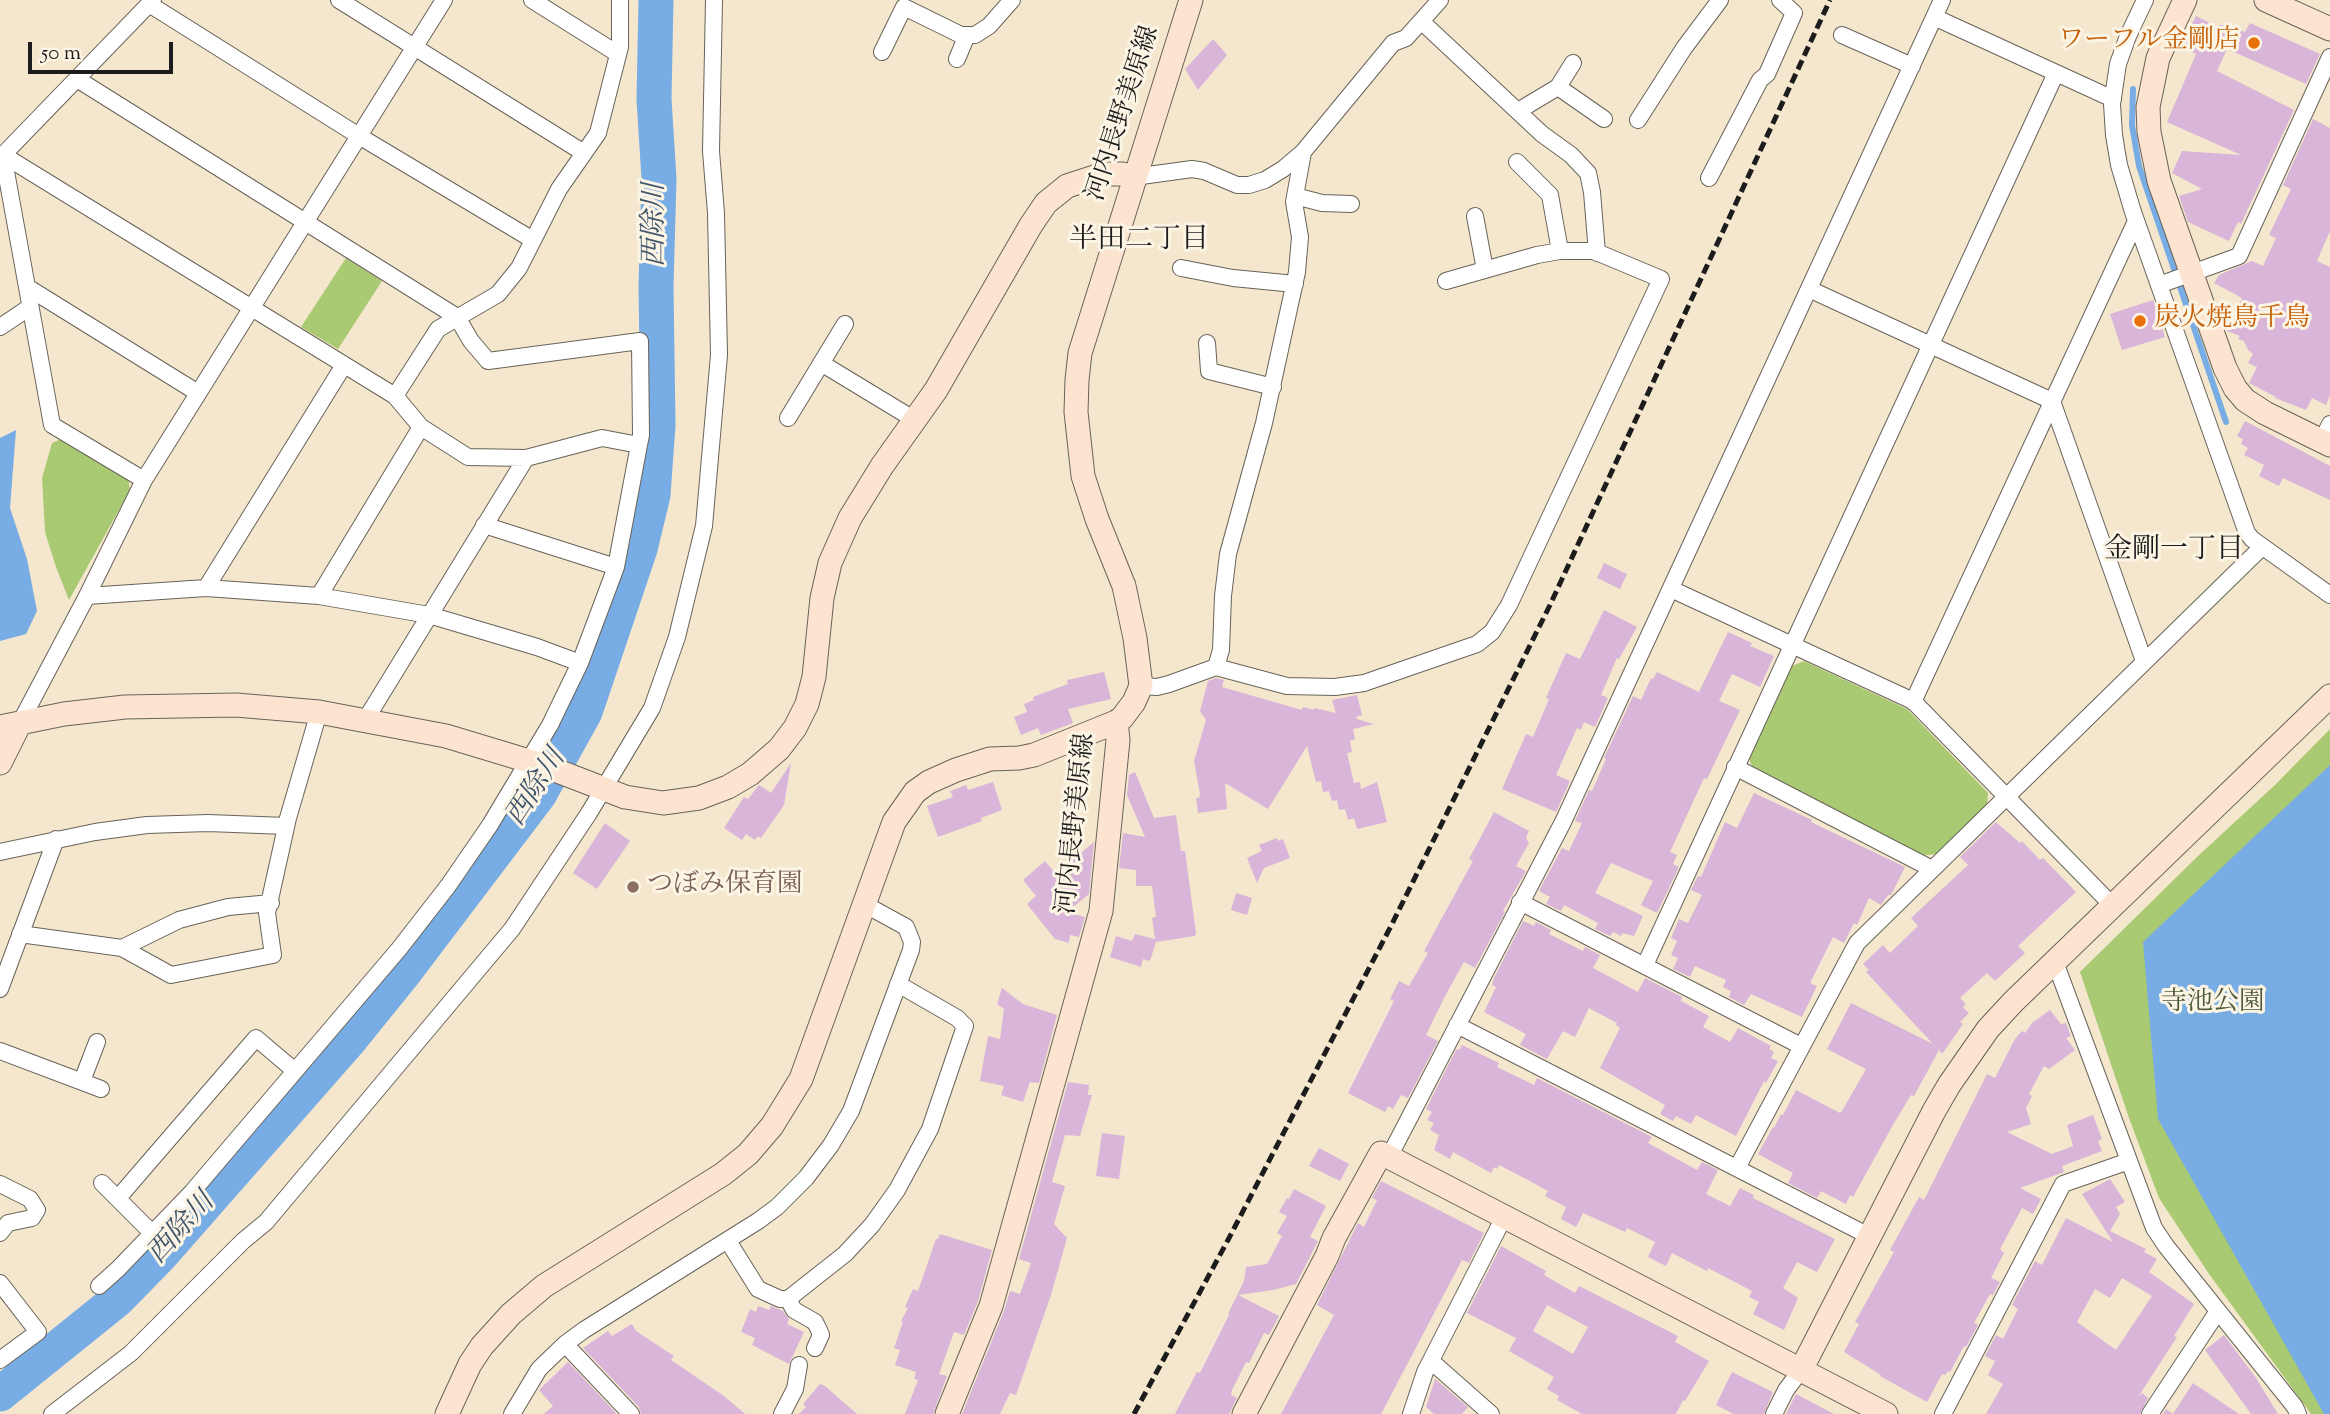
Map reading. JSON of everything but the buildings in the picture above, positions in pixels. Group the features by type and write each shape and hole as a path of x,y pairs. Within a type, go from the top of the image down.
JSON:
{"street":[{"path":"339,0 584,153"},
{"path":"0,763 10,725 87,596 144,480 444,0"},
{"path":"532,0 618,54"},
{"path":"395,397 438,329 498,294 519,268 559,188 598,133 618,54 621,0"},
{"path":"52,1414 131,1353 243,1241 266,1222 512,929 652,708 677,637 705,526 719,355 716,213 711,151 714,0"},
{"path":"882,51 906,4 961,34 975,35 989,26 1012,0"},
{"name":"河内長野美原線","path":"947,1414 991,1306 1101,911 1118,740 1115,722 1129,711 1140,685 1130,611 1114,557 1097,519 1083,476 1076,412 1080,353 1191,0"},
{"path":"10,725 64,714 125,707 236,705 319,712 446,736 533,763 625,797 663,803 699,799 728,787 750,775 779,749 795,727 807,704 814,677 822,598 830,563 849,519 936,390 1046,203 1067,186 1092,176 1123,174 1134,177 1192,169 1204,171 1237,185 1249,185 1265,180 1303,152 1393,43 1406,38 1440,0"},
{"path":"1638,120 1684,48 1720,0"},
{"path":"1709,178 1760,80 1767,74 1794,13 1780,0"},
{"path":"1389,1157 1563,822 1942,0"},
{"path":"2146,0 2128,36 2119,64 2113,99 2114,135 2119,165 2136,221 2163,283 2247,533 2262,547 2330,595"},
{"path":"2185,0 2158,58 2148,107 2149,132 2159,181 2188,274 2225,368 2235,388 2245,400 2264,413 2327,437"},
{"path":"2266,0 2330,29"},
{"path":"1,156 151,2 359,136 533,240"},
{"path":"1934,17 2113,99"},
{"path":"1421,21 1542,134 1571,155 1588,173 1597,253"},
{"path":"957,59 967,35"},
{"path":"1842,35 1912,66"},
{"path":"2163,283 2239,256 2330,57"},
{"path":"1518,111 1558,87 1573,63"},
{"path":"1645,965 2056,73"},
{"path":"77,79 457,317 471,341 488,361 640,341 641,435 616,567 580,663 533,763 448,886 399,949 192,1192 99,1286"},
{"path":"1558,87 1604,119"},
{"path":"1216,667 1221,650 1228,554 1273,387 1295,284 1300,237 1294,196 1303,152"},
{"path":"1,156 52,425 144,480"},
{"path":"1,156 395,397 421,427 468,457 526,458 602,438 639,445"},
{"path":"1517,162 1550,195 1559,251"},
{"path":"1294,196 1322,203 1351,204"},
{"path":"1475,216 1485,270"},
{"path":"1913,702 2136,221"},
{"path":"1140,685 1157,687 1216,667 1287,686 1335,687 1393,674 1477,644 1492,632 1509,606 1661,279 1597,253 1559,251 1446,281"},
{"path":"1181,268 1233,278 1295,284"},
{"path":"27,287 198,393"},
{"path":"1809,289 2052,401 2144,661"},
{"path":"0,327 30,307"},
{"path":"788,418 845,324"},
{"path":"1208,343 1209,371 1273,387"},
{"path":"821,363 915,420"},
{"path":"206,588 344,365"},
{"path":"319,596 421,427"},
{"path":"366,719 526,458"},
{"path":"484,525 616,567"},
{"path":"1737,1168 1857,943 2262,547"},
{"path":"87,596 206,588 319,596 429,615 537,647 580,663"},
{"path":"1671,589 1913,702 2113,906"},
{"path":"1774,1414 1786,1390 1801,1370 1934,1111 1961,1066 1988,1029 2330,695"},
{"path":"20,934 122,948 171,975 274,955 267,913 286,826 319,712"},
{"path":"447,1414 470,1364 496,1328 518,1307 544,1286 723,1174 748,1154 772,1126 801,1079 894,822 906,803 922,786 956,770 990,759 1034,755 1115,722"},
{"path":"1735,767 1932,869"},
{"path":"0,852 56,839 147,825 208,823 286,826"},
{"path":"0,989 56,839"},
{"path":"1520,902 1801,1046"},
{"path":"122,948 179,920 228,907 271,903"},
{"path":"512,1414 539,1369 565,1344 777,1207 806,1178 831,1145 851,1111 911,950 912,942 905,927 864,904"},
{"path":"2055,962 2154,1228 2298,1414"},
{"path":"728,1241 758,1289 780,1299 788,1298 845,1254 872,1225 897,1190 930,1129 965,1031 965,1026 957,1018 898,984"},
{"path":"1457,1024 1869,1236"},
{"path":"118,1198 256,1038 295,1071"},
{"path":"82,1081 97,1042"},
{"path":"0,1051 101,1089"},
{"path":"1244,1414 1334,1238 1381,1153 1886,1414"},
{"path":"1943,1414 2063,1184 2129,1161"},
{"path":"102,1183 152,1233"},
{"path":"0,1184 30,1199 37,1210 32,1218 8,1223 0,1233"},
{"path":"1411,1414 1425,1372 1504,1217"},
{"path":"0,1283 38,1332 0,1360"},
{"path":"788,1298 794,1310 815,1322 821,1335 814,1348"},
{"path":"0,1302 24,1314"},
{"path":"2150,1414 2218,1311"},
{"path":"565,1344 631,1414"},
{"path":"1431,1361 1491,1414"},
{"path":"782,1414 795,1389 799,1365"}],"green space":[{"path":"346,258 382,281 338,349 301,327"},
{"path":"64,438 128,478 130,490 69,600 45,532 42,478 52,443"},
{"path":"1804,661 1907,709 1988,793 1987,806 1936,854 1919,856 1754,771 1748,756 1790,667"},
{"name":"寺池公園","path":"2330,729 2330,1414 2311,1414 2209,1274 2159,1198 2080,972"}],"water":[{"path":"16,430 10,508 27,559 37,611 26,634 0,641 0,438"},
{"name":"寺池公園","path":"2330,765 2330,1414 2324,1414 2158,1119 2143,942"}],"waterway":[{"name":"西除川","path":"0,1394 118,1299 161,1255 349,1041 539,795 585,712 640,549 653,495 658,425 656,286 659,179 654,99 656,0"},
{"path":"2133,89 2132,125 2139,166 2226,422"}],"railway":[{"path":"1134,1414 1391,926 1550,605 1830,0"}],"place":[{"name":"ワーフル金剛店","path":"2254,43"},
{"name":"炭火焼鳥千鳥","path":"2140,321"},
{"name":"つぼみ保育園","path":"633,887"}],"district":[{"name":"半田二丁目","path":"1139,242"},
{"name":"金剛一丁目","path":"2174,552"}]}
